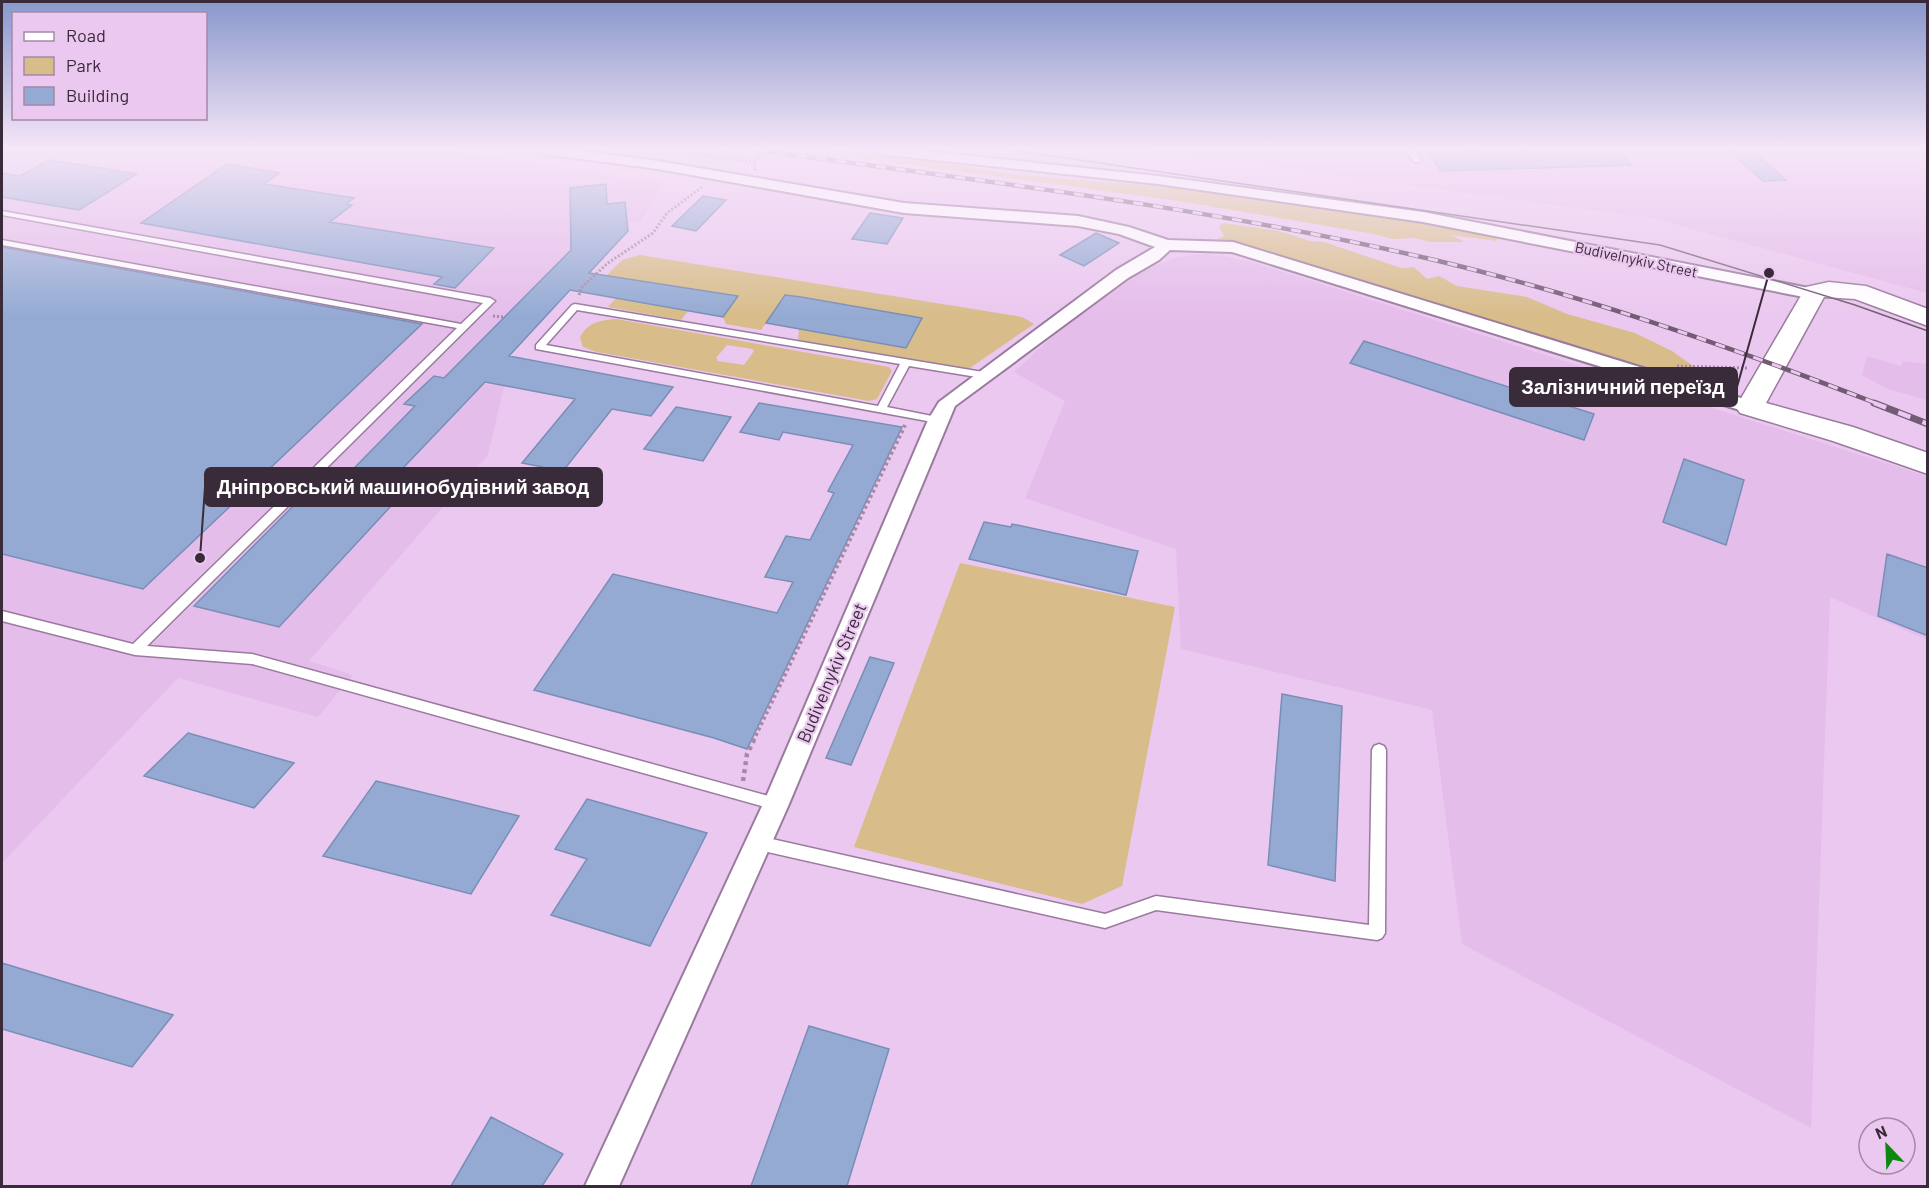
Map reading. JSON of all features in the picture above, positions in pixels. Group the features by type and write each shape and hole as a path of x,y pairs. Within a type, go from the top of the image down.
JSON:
{"street":[{"path":"889,205 1078,221 1123,230 1166,245 1211,245 1258,253 1843,434 1928,464"},
{"name":"Budivelnykiv Street","path":"1336,205 1423,217 1688,272 1814,294 1822,290 1848,290 1928,318"},
{"name":"Budivelnykiv Street","path":"602,1186 759,843 938,420 954,395 1166,245"},
{"path":"1750,407 1814,294"}],"lane":[{"path":"2,213 490,301 135,650"},
{"path":"2,242 464,327"},
{"path":"938,420 539,347 575,307 905,364 983,375"},
{"path":"881,410 905,364"},
{"path":"2,616 135,650 252,659 776,804"},
{"path":"759,843 1105,921 1156,903 1377,933 1379,750"}],"path":[{"path":"575,307 581,288 608,263 653,233 667,213"},
{"path":"1744,375 1751,362"},
{"path":"1666,366 1748,368"}],"shaded area":[{"path":"2,205 650,205 641,222 630,221 560,294 565,295 483,384 504,386 488,455 309,661 353,675 318,717 178,678 2,863"},
{"path":"1557,205 1927,205 1927,293 1652,218"},
{"path":"1198,254 1224,256 1252,262 1927,476 1927,640 1830,597 1811,1128 1462,944 1432,710 1181,649 1176,549 1025,498 1065,401 1014,372 1090,302 1131,275 1174,258"},
{"path":"1867,356 1901,366 1903,361 1927,364 1927,400 1885,388 1862,375"}],"green space":[{"path":"1204,205 1304,205 1425,221 1497,236 1497,241 1450,235 1465,242 1429,242 1415,238 1392,239"},
{"path":"1224,223 1279,231 1310,241 1324,242 1401,268 1414,267 1427,279 1439,276 1457,286 1527,297 1567,314 1635,333 1672,351 1713,380 1674,381 1607,357 1560,345 1317,266 1219,242 1218,239 1224,236 1219,226"},
{"path":"640,255 1022,317 1034,324 967,370 798,340 799,329 766,323 761,330 726,324 723,317 738,296 606,276 622,260"},
{"path":"616,298 689,310 681,320 608,307"},
{"path":"616,319 889,367 892,371 877,399 869,401 597,352 583,347 580,338 586,329 600,321","holes":["727,345 754,351 744,365 718,361 716,358"]},
{"path":"960,563 1175,607 1122,886 1082,904 854,847"}],"building":[{"path":"52,205 86,205 79,210"},
{"path":"167,205 351,205 330,222 494,248 455,288 434,284 442,277 141,223"},
{"path":"570,205 625,205 628,231 589,273 738,296 723,317 570,290 509,356 673,387 651,416 612,409 563,471 522,463 575,399 485,382 384,488 404,492 279,627 194,606 297,502 317,506 415,406 404,404 434,376 444,378 571,250"},
{"path":"693,205 721,205 696,231 672,226"},
{"path":"870,213 903,218 887,244 852,239"},
{"path":"1096,233 1119,243 1084,266 1060,255"},
{"path":"2,247 422,324 143,589 2,554"},
{"path":"785,295 922,318 906,348 766,323"},
{"path":"1364,341 1594,414 1584,440 1350,363"},
{"path":"759,403 902,427 747,749 534,690 613,574 777,613 793,582 765,577 786,536 810,540 834,493 828,491 853,445 783,432 779,440 740,432"},
{"path":"676,407 731,417 703,461 644,449"},
{"path":"1684,459 1744,480 1726,545 1663,522"},
{"path":"984,522 1011,527 1012,524 1138,551 1126,595 969,559"},
{"path":"1887,554 1928,568 1928,636 1878,616"},
{"path":"870,657 894,663 851,765 826,758"},
{"path":"1282,694 1342,706 1335,881 1268,865"},
{"path":"188,733 294,763 254,808 144,776"},
{"path":"376,781 519,816 471,894 323,856"},
{"path":"587,799 707,833 650,946 551,915 587,859 555,849"},
{"path":"2,963 173,1015 132,1067 2,1029"},
{"path":"809,1026 889,1049 847,1186 751,1186"},
{"path":"491,1117 563,1154 542,1186 451,1186"}],"tram line":[{"path":"1390,205 1660,245 1855,305 1928,331"}],"railway":[{"path":"1150,205 1343,240 1484,272 1655,323 1878,404"},
{"path":"1874,403 1928,424"}],"place":[{"name":"Залізничний переїзд","path":"1769,273"},
{"name":"Дніпровський машинобудівний завод","path":"200,558"}]}
